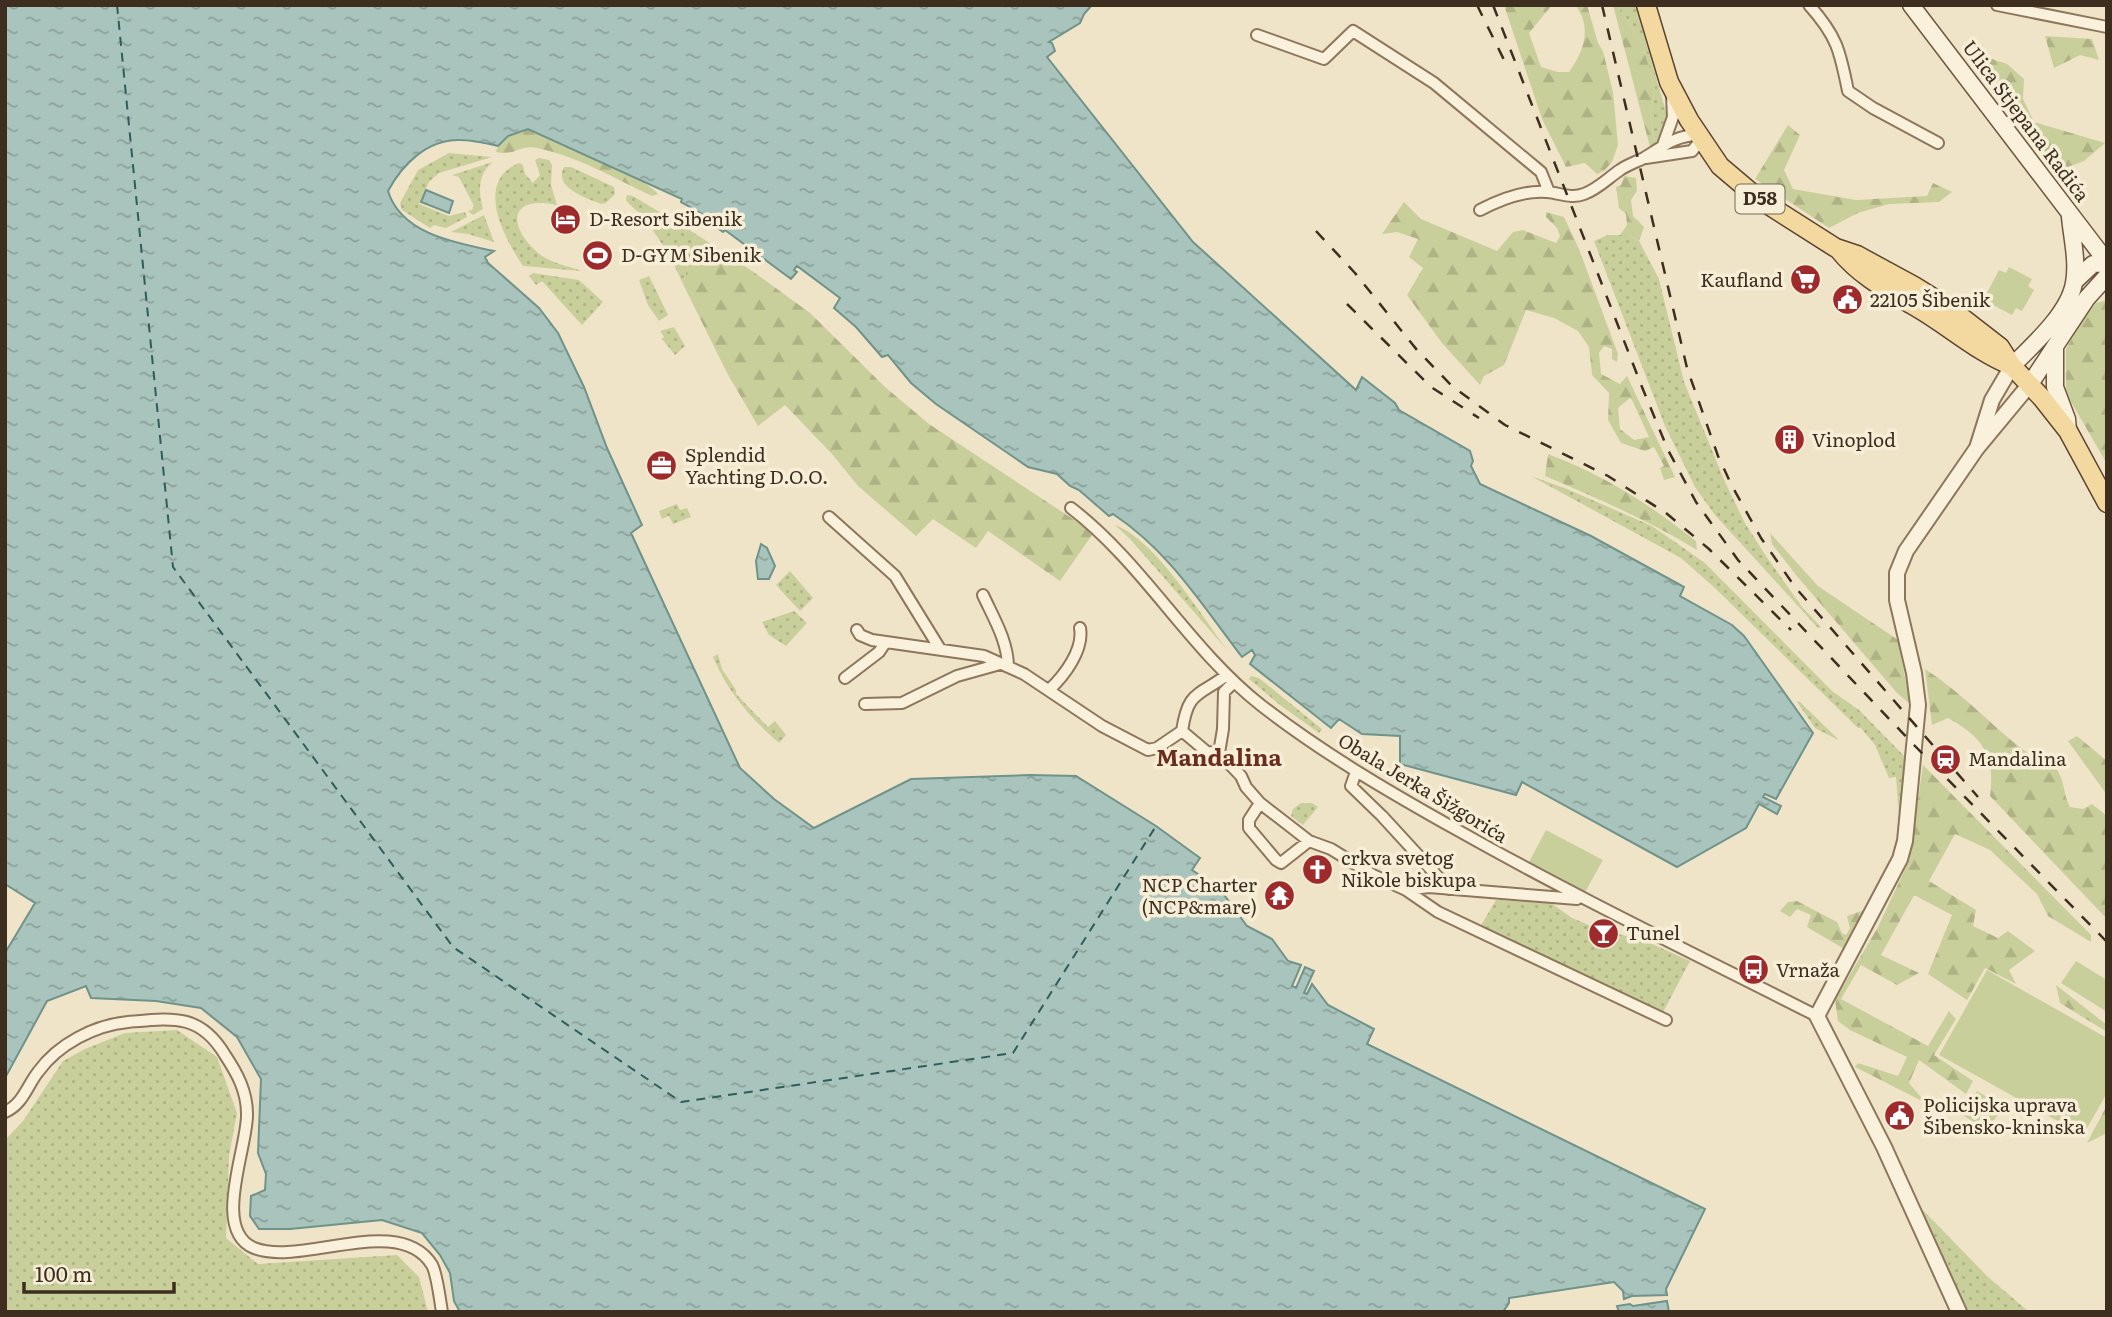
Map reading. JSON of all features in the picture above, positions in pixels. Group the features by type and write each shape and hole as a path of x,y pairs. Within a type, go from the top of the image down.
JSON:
{"main road":[{"name":"D58","path":"1646,5 1669,82 1712,157 1742,187 1836,247 1886,270 1951,309 2000,347 2012,366 2068,431 2107,503"},
{"name":"Ulica Stjepana Radića","path":"1911,5 2107,263"},
{"path":"2012,366 2067,304 2075,281 2070,215"},
{"path":"2075,281 2093,264 2107,263"},
{"path":"2029,384 2087,298 2107,276"},
{"path":"2055,344 2055,387 2067,419 2068,431"}],"street":[{"path":"1809,5 1830,30 1840,49 1848,91 1873,108 1938,143"},
{"path":"1997,5 2107,27"},
{"path":"1257,35 1324,59 1353,31 1434,83 1542,172 1549,192"},
{"path":"1663,145 1673,117 1669,82"},
{"path":"1643,158 1692,151 1700,137"},
{"path":"1480,210 1501,199 1526,193 1549,192 1580,196 1595,190 1623,168 1663,145 1679,138 1700,137"},
{"path":"1976,449 1992,400 2012,366"},
{"path":"1959,1312 1884,1147 1817,1016 1900,859 1905,841 1918,705 1914,673 1897,600 1897,573 1906,551 1976,449 2029,384"},
{"name":"Obala Jerka Šižgorića","path":"1071,508 1105,537 1230,679 1288,725 1356,772 1582,899 1817,1016"},
{"path":"829,517 895,576 940,649"},
{"path":"982,595 1005,648 1004,665"},
{"path":"1049,690 1065,676 1081,636 1080,628"},
{"path":"857,630 860,635 886,643 984,656 1024,674 1102,726 1148,750 1157,748 1182,732 1186,706 1191,699 1230,679"},
{"path":"845,678 879,652 886,643"},
{"path":"865,704 902,703 957,676 1004,665"},
{"path":"1219,753 1224,692 1230,679"},
{"path":"1182,732 1207,752 1219,753 1241,776 1246,787 1260,803 1309,841 1331,849 1373,875 1406,890 1438,912 1666,1020"},
{"path":"1356,772 1351,786 1449,889"},
{"path":"1260,803 1249,820 1249,828 1276,860 1281,863 1309,841"},
{"path":"1406,890 1429,887 1582,899"},
{"path":"5,1112 21,1099 38,1070 69,1042 99,1028 125,1022 190,1021 216,1040 240,1079 247,1114 233,1216 239,1235 254,1248 283,1252 384,1241 415,1248 432,1266 442,1312"}],"green space":[{"path":"1504,5 1552,5 1529,33 1541,67 1569,72 1579,56 1585,31 1576,6 1587,5 1603,51 1613,92 1618,145 1612,162 1604,171 1597,174 1585,163 1566,167 1542,119"},
{"path":"1613,5 1617,5 1642,42 1655,89 1650,115 1655,143 1650,147"},
{"path":"1617,5 1635,5 1667,115 1665,131 1655,143 1650,115 1655,89 1642,42"},
{"path":"2045,36 2092,39 2099,60 2080,55 2054,68"},
{"path":"1977,54 2007,64 2024,79 2023,99 2034,122 2105,143 2084,161 2062,169 2043,154 1974,60"},
{"path":"1788,125 1800,135 1784,170 1793,189 1856,200 1927,196 1933,183 1952,192 1939,202 1889,204 1858,213 1829,228 1755,179"},
{"path":"528,129 618,168 650,186 658,194 652,196 567,156 552,152 531,147 508,153 496,152 504,139"},
{"path":"449,153 492,157 439,173 429,182 419,204 449,216 465,212 467,217 446,228 434,225 430,228 402,210 400,203 418,170"},
{"path":"535,160 549,160 552,165 551,185 557,205 530,204 522,208 517,222 520,231 541,255 581,271 523,266 502,227 495,197 498,183 505,172 519,163 523,165 525,174 533,183 540,175"},
{"path":"493,162 482,177 480,196 483,209 473,215 468,211 474,206 459,177 452,175"},
{"path":"564,167 571,167 614,187 615,194 601,204 580,195 563,181"},
{"path":"1624,176 1636,178 1637,191 1631,200 1633,216 1644,227 1639,241 1628,235 1620,235 1627,225 1626,214 1619,208 1616,187 1621,185"},
{"path":"627,195 696,234 683,284 659,240 642,216 626,200"},
{"path":"1404,202 1421,219 1497,251 1513,232 1523,230 1556,243 1560,236 1557,228 1546,217 1546,212 1564,217 1579,249 1618,354 1617,362 1612,359 1612,349 1604,346 1599,353 1601,374 1620,384 1627,376 1675,477 1664,480 1660,468 1664,466 1654,447 1645,451 1621,443 1608,420 1609,393 1592,375 1589,347 1578,331 1554,318 1526,310 1504,365 1484,376 1480,385 1442,343 1407,295 1423,268 1409,257 1418,239 1397,232 1382,234","holes":["1630,398 1649,437 1634,440 1620,429 1618,408"]},
{"path":"484,215 494,242 451,232"},
{"path":"696,234 810,313 885,387 929,424 1082,525 1092,535 1060,581 988,531 976,548 933,519 916,536 858,486 832,454 785,405 758,426 727,373 683,284"},
{"path":"1608,235 1628,235 1639,241 1659,279 1684,382 1725,482 1745,523 1766,556 1802,607 1821,627 1818,628 1715,515 1695,487 1665,426 1594,241"},
{"path":"2009,267 2032,279 2028,286 2034,290 2022,311 2016,308 2012,315 1989,303 1992,296 1987,293 1999,270 2006,273"},
{"path":"533,273 579,280 603,302 582,325 542,281 536,285 529,276"},
{"path":"649,276 668,315 659,321 648,305 639,280"},
{"path":"2107,300 2107,464 2066,393 2066,349 2081,322 2096,303"},
{"path":"674,327 685,346 675,355 662,339 664,337 660,331"},
{"path":"2107,346 2107,372 2090,358"},
{"path":"1548,454 1588,471 1643,503 1696,541 1697,550 1641,519 1545,476"},
{"path":"1531,476 1652,526 1705,563 1832,691 1859,710 1908,760 1904,815 1899,816 1896,777 1889,778 1875,745 1861,728 1716,589 1681,558"},
{"path":"677,504 680,510 687,508 691,517 673,524 669,516 662,519 659,511"},
{"path":"1115,525 1131,533 1162,563 1229,652 1130,539"},
{"path":"1770,533 1818,586 1898,640 1910,704 1897,693 1796,575 1772,544"},
{"path":"790,571 813,598 800,611 776,585"},
{"path":"794,611 807,623 786,646 769,635 762,622"},
{"path":"718,654 722,669 736,694 768,727 775,721 786,735 779,743 749,714 733,693 713,657"},
{"path":"1925,669 2022,749 2055,767 2061,777 2070,807 2083,809 2092,804 2107,816 2107,919 1990,796 1991,770 1978,741 1948,718 1932,725"},
{"path":"1251,676 1259,678 1322,729 1319,733 1280,705 1249,679"},
{"path":"1797,702 1838,740 1815,728"},
{"path":"2077,736 2107,761 2107,795 2068,741"},
{"path":"1923,765 2091,935 2091,942 2048,916 2037,894 1990,850 1955,834 1929,881 1976,910 1973,926 1998,938 2008,931 2035,951 2009,970 2016,984 1985,968 1967,1000 1928,974 1952,915 1914,895 1881,955 1919,973 1897,985 1861,965 1841,999 1928,1046 1949,1011 1956,1019 1934,1055 1973,1081 1966,1094 1919,1060 1909,1083 1926,1103 1855,1067 1858,1063 1898,1076 1907,1057 1850,1030 1838,1021 1835,1000 1878,927 1909,861"},
{"path":"1301,803 1312,803 1318,807 1303,825 1291,816 1293,809"},
{"path":"1546,830 1603,860 1584,894 1528,864"},
{"path":"1496,900 1551,903 1572,918 1591,926 1650,943 1690,961 1661,1016 1480,927"},
{"path":"1797,901 1837,922 1842,933 1846,935 1850,928 1847,916 1870,908 1846,950 1807,927 1811,915 1797,909 1790,917 1780,911 1788,902"},
{"path":"2076,961 2107,980 2107,1012 2061,983"},
{"path":"1987,970 2107,1038 2107,1093 2083,1135 1939,1055"},
{"path":"2056,985 2107,1025 2107,1032 2060,1003"},
{"path":"177,1030 217,1057 237,1113 229,1156 226,1238 258,1264 397,1255 419,1277 428,1312 5,1312 5,1140 23,1121 63,1061 125,1033"},
{"path":"1977,1091 2003,1107 1987,1131 1961,1114"},
{"path":"2107,1105 2107,1133 2087,1143"},
{"path":"1916,1203 1987,1276 2029,1312 1965,1312"}],"water":[{"path":"5,5 1092,5 1080,23 1049,42 1055,51 1047,57 1193,242 1356,390 1362,377 1395,403 1399,410 1470,451 1473,461 1471,466 1480,484 1591,536 1684,587 1680,596 1732,625 1744,636 1813,733 1776,799 1765,794 1763,797 1781,806 1777,814 1759,804 1746,828 1677,867 1522,782 1516,795 1400,764 1400,736 1362,734 1339,719 1331,728 1250,664 1255,655 1252,650 1242,657 1184,580 1133,529 1113,514 1109,516 1057,474 1028,467 936,404 911,383 888,355 882,357 856,327 834,308 840,298 797,266 794,270 797,272 791,279 725,230 723,232 703,218 704,215 681,202 682,199 528,129 508,136 498,146 465,140 437,144 408,163 388,191 395,206 417,227 447,240 494,251 485,257 488,263 539,308 558,333 584,387 607,448 642,525 631,533 740,768 774,799 814,828 911,779 1076,776 1156,826 1200,858 1192,870 1219,888 1247,926 1272,939 1288,961 1301,965 1292,986 1296,988 1305,967 1314,971 1304,993 1307,994 1312,984 1328,1005 1374,1029 1367,1044 1705,1209 1666,1289 1667,1295 1632,1296 1624,1299 1623,1291 1614,1282 1509,1298 1503,1312 460,1312 454,1301 450,1273 440,1255 422,1233 382,1220 290,1229 259,1229 250,1216 251,1196 265,1190 266,1174 258,1153 261,1079 237,1037 201,1008 156,1001 91,998 86,986 47,1001 5,1078 5,953 35,903 5,884"},
{"path":"426,190 453,201 449,213 421,202"},
{"path":"761,544 767,548 775,566 769,579 758,579 756,561"},
{"path":"1667,1301 1669,1312 1619,1312 1617,1306 1633,1306"}],"ferry route":[{"path":"117,5 173,567 453,947 681,1102 1013,1053 1156,826"}],"railway":[{"path":"1477,5 1508,68"},
{"path":"1493,5 1642,387 1668,450 1696,502 1738,560 2107,942"},
{"path":"1602,5 1687,368 1718,456 1732,486 1761,538 1795,587 1978,797"},
{"path":"1316,231 1355,273 1417,350 1452,386 1505,425 1608,476 1666,513 1709,549 1791,630"},
{"path":"1347,304 1431,387 1479,418"}],"place":[{"name":"D-Resort Sibenik","path":"566,219"},
{"name":"D-GYM Sibenik","path":"598,255"},
{"name":"Kaufland","path":"1806,280"},
{"name":"22105 Šibenik","path":"1847,300"},
{"name":"Vinoplod","path":"1789,440"},
{"name":"Splendid Yachting D.O.O.","path":"662,466"},
{"name":"Mandalina","path":"1945,759"},
{"name":"crkva svetog Nikole biskupa","path":"1318,869"},
{"name":"NCP Charter (NCP&mare)","path":"1280,896"},
{"name":"Tunel","path":"1603,933"},
{"name":"Vrnaža","path":"1753,970"},
{"name":"Policijska uprava Šibensko-kninska","path":"1900,1116"}],"district":[{"name":"Mandalina","path":"1219,758"}]}
